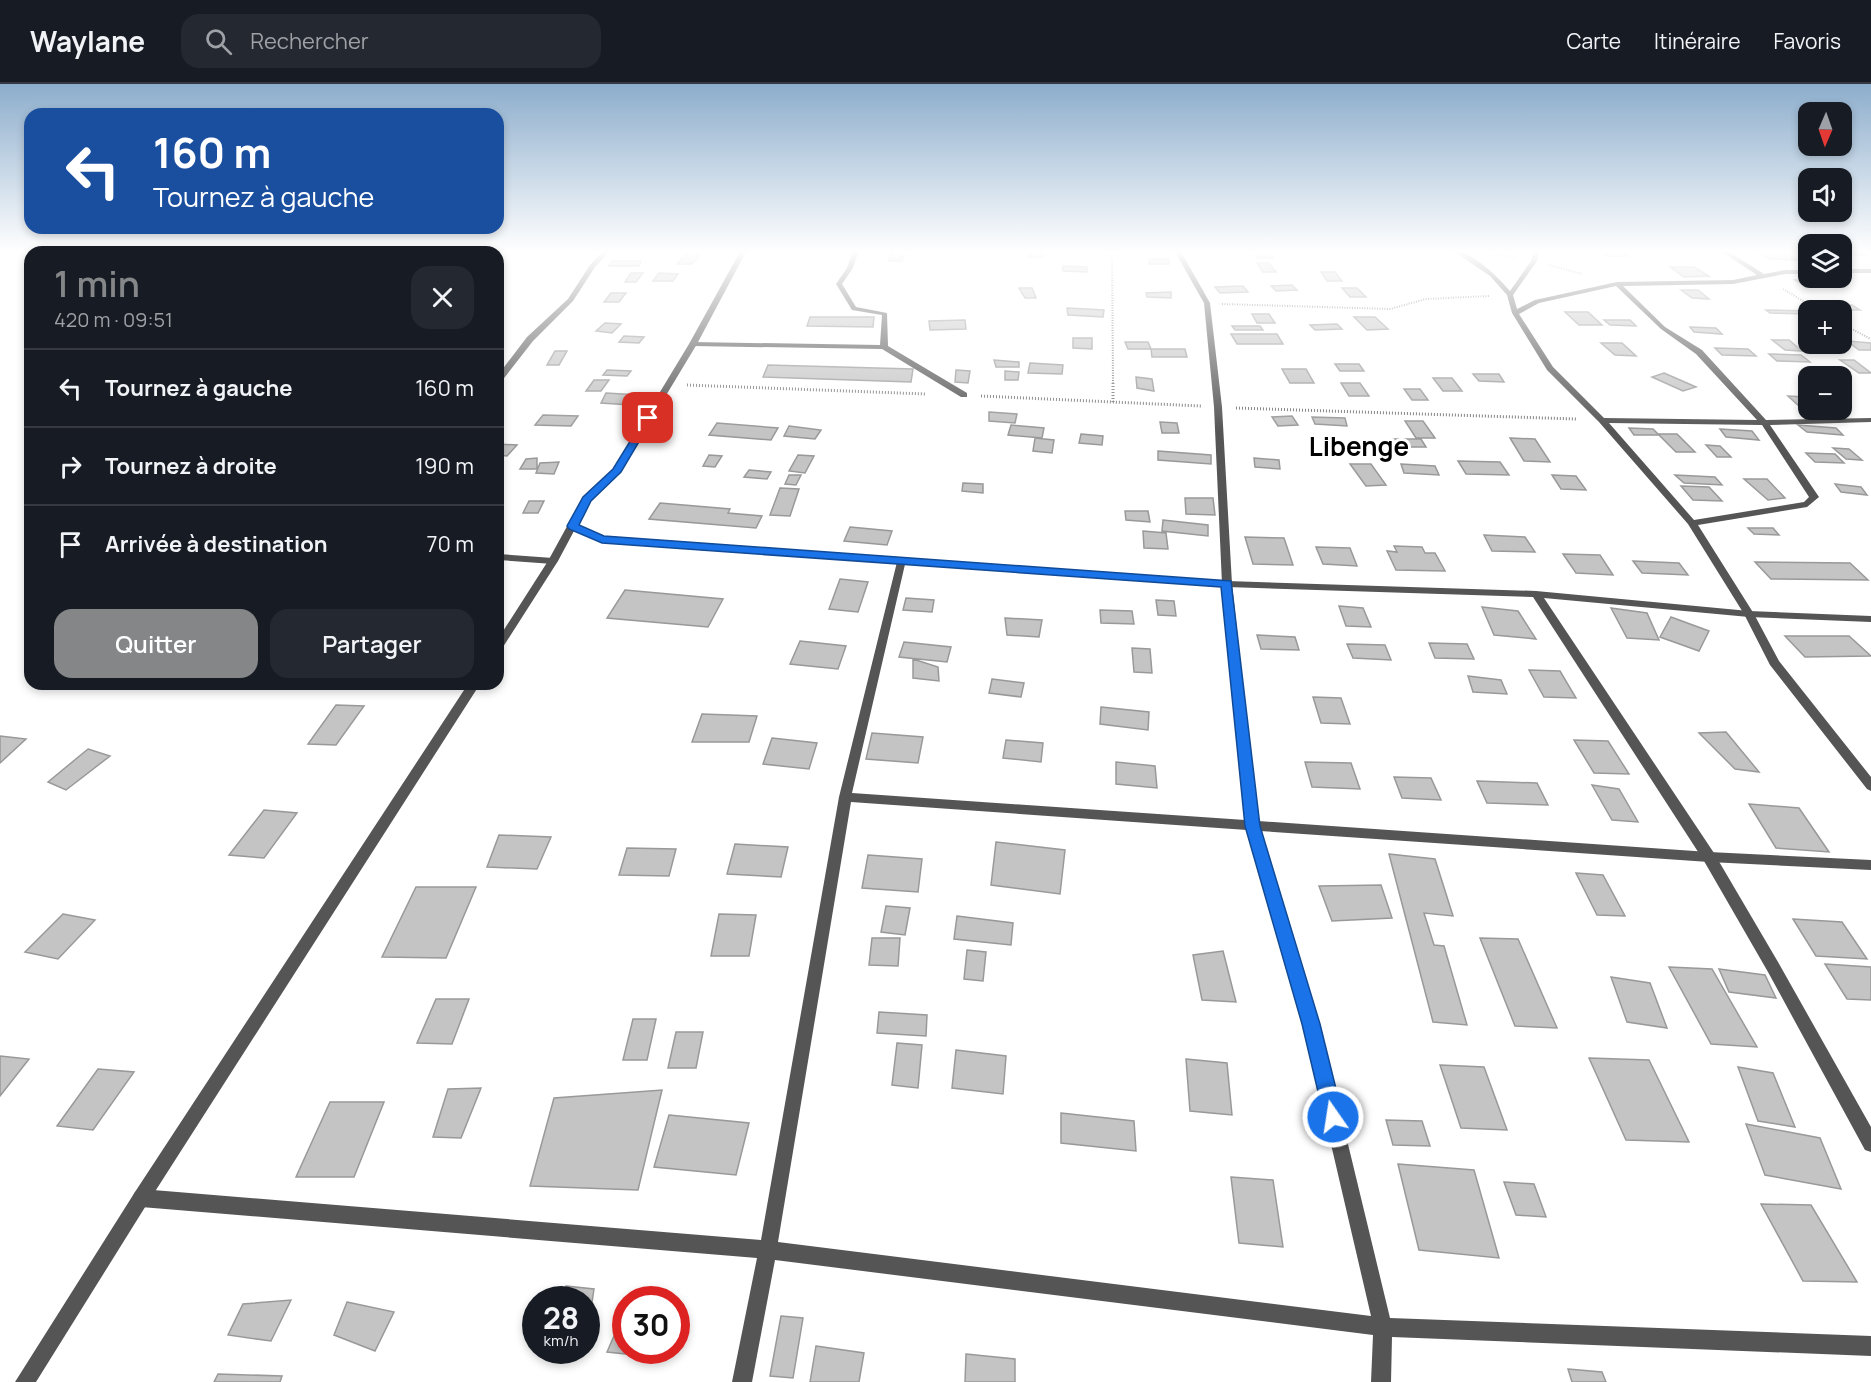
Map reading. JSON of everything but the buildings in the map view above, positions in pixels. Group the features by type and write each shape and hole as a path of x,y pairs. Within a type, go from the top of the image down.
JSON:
{"street":[{"path":"504,372 530,339 560,311"},
{"path":"504,638 553,561 587,500 617,470 711,311"},
{"path":"864,311 885,314 884,347"},
{"path":"1208,311 1218,407 1227,584 1252,826 1311,1024 1383,1327 1381,1382"},
{"path":"1519,311 1515,313 1550,368 1602,420 1692,523 1749,614 1774,662 1871,786"},
{"path":"1645,311 1663,328 1699,352 1764,423 1814,498 1807,504 1692,523"},
{"path":"693,344 884,347 964,395"},
{"path":"1602,420 1764,423 1871,420"},
{"path":"573,526 602,539 1227,584 1536,594 1749,614 1871,619"},
{"path":"504,557 553,561"},
{"path":"742,1382 768,1250 845,797 901,560"},
{"path":"1536,594 1709,857 1773,966 1871,1144"},
{"path":"25,1382 141,1198 470,690"},
{"path":"845,797 1709,857 1871,865"},
{"path":"141,1198 768,1250 1383,1327 1871,1346"}],"path":[{"path":"1112,311 1113,402"},
{"path":"1852,329 1871,339"},
{"path":"669,384 1218,407 1602,420"}],"district":[{"name":"Libenge","path":"1359,446"}],"route":[{"path":"648,418 617,470 587,500 573,526 602,539 1227,584 1252,826 1311,1024 1333,1117"}]}
